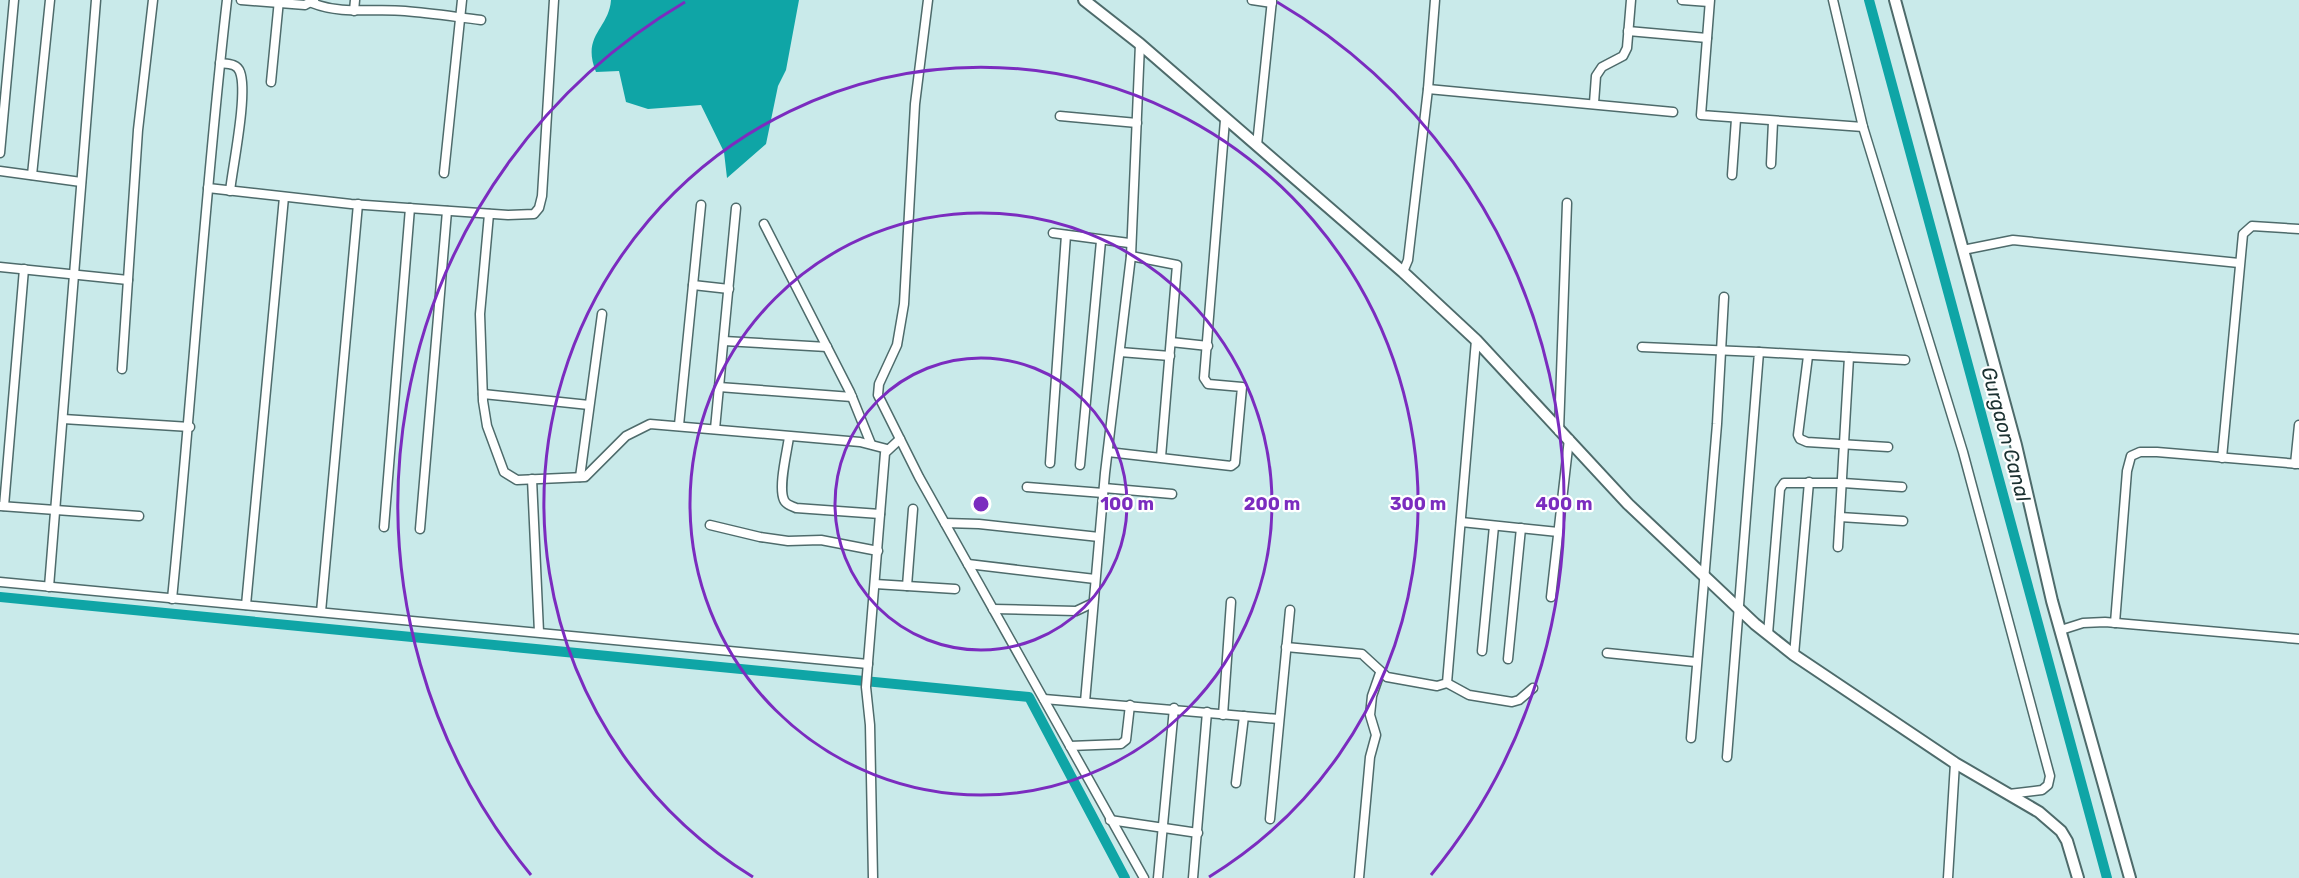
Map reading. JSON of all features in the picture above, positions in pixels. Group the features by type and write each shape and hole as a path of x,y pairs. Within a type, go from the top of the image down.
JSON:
{"street":[{"path":"0,153 14,0"},
{"path":"32,175 50,0"},
{"path":"49,587 96,0"},
{"path":"122,369 138,130 153,0"},
{"path":"172,598 190,428 208,188 227,0"},
{"path":"241,0 313,2 324,8 354,11 406,11 481,20"},
{"path":"354,11 355,0"},
{"path":"444,172 462,0"},
{"path":"208,188 358,204 489,214 527,216 534,214 539,208 554,0"},
{"path":"928,0 915,104 904,304 899,338 879,384 878,395 892,445 945,523 1144,878"},
{"path":"1084,0 1140,44 1403,272 1476,340 1628,504 1768,634 1794,655 1955,763 2039,812 2061,831 2070,848 2078,878"},
{"path":"1252,0 1272,1 1257,145"},
{"path":"1403,272 1407,260 1428,89 1435,0"},
{"path":"1594,103 1596,76 1602,67 1623,56 1627,48 1630,0"},
{"path":"1682,0 1710,1 1701,115 1863,127"},
{"path":"1833,0 1863,127 1963,452 2050,776 2048,785 2042,790 2009,794"},
{"path":"1895,0 2016,445 2052,602 2130,878"},
{"path":"271,82 279,2"},
{"path":"1628,31 1707,38"},
{"path":"1085,702 1099,537 1131,256 1140,44"},
{"path":"220,63 234,65 240,71 242,90 231,191"},
{"path":"1428,89 1673,112"},
{"path":"1060,116 1137,123"},
{"path":"1732,175 1736,119"},
{"path":"1108,452 1230,466 1234,463 1242,390 1239,386 1205,382 1225,120"},
{"path":"1771,164 1773,122"},
{"path":"0,171 81,182"},
{"path":"246,605 284,197"},
{"path":"1559,432 1567,202"},
{"path":"321,612 358,204"},
{"path":"680,425 701,205"},
{"path":"384,527 410,208"},
{"path":"715,429 736,208"},
{"path":"420,529 447,211"},
{"path":"489,214 480,314 483,394 487,426 504,472 517,480 580,477 592,472 626,436 650,424 892,445"},
{"path":"764,224 852,397 871,444"},
{"path":"2222,458 2243,234 2248,227 2259,225 2299,229"},
{"path":"1053,233 1130,243"},
{"path":"1050,463 1066,235"},
{"path":"1963,250 2013,240 2239,263"},
{"path":"1080,465 1101,241"},
{"path":"1131,256 1177,265 1161,457"},
{"path":"0,267 128,280"},
{"path":"24,269 2,506 139,516"},
{"path":"693,285 729,289"},
{"path":"1691,738 1722,352 1724,297"},
{"path":"580,477 602,314"},
{"path":"1447,683 1476,340"},
{"path":"724,341 827,347"},
{"path":"1171,342 1208,346"},
{"path":"1642,347 1905,360"},
{"path":"1120,352 1170,356"},
{"path":"1727,757 1759,352"},
{"path":"1808,356 1800,440 1888,447"},
{"path":"1838,548 1849,357"},
{"path":"719,387 852,397"},
{"path":"483,394 590,405"},
{"path":"63,419 190,428"},
{"path":"2115,623 2127,471 2132,456 2140,452 2297,464 2299,425"},
{"path":"789,437 783,484 784,500 787,504 796,508 880,514"},
{"path":"1551,597 1569,440"},
{"path":"873,878 870,725 866,687 878,551 880,486 892,445"},
{"path":"531,479 539,632"},
{"path":"1794,655 1809,482"},
{"path":"1768,634 1780,489 1784,483 1843,483 1902,487"},
{"path":"1027,487 1172,494"},
{"path":"907,586 912,509"},
{"path":"1840,516 1903,521"},
{"path":"1461,522 1558,532"},
{"path":"945,523 979,524 1099,537"},
{"path":"710,525 760,537 788,541 821,540 878,551"},
{"path":"1482,651 1494,526"},
{"path":"1508,660 1521,528"},
{"path":"968,564 1095,579"},
{"path":"0,582 539,632 868,667"},
{"path":"875,584 955,589"},
{"path":"1223,715 1231,602"},
{"path":"993,609 1076,611 1093,603"},
{"path":"1270,819 1290,610"},
{"path":"2061,630 2083,623 2115,623 2299,639"},
{"path":"1286,647 1362,654 1387,677 1437,686 1447,683 1469,695 1512,702 1519,700 1533,688"},
{"path":"1607,652 1696,662"},
{"path":"1359,878 1371,757 1376,735 1370,715 1372,696 1380,673"},
{"path":"1044,699 1174,708 1223,715 1279,719"},
{"path":"1070,746 1121,744 1126,740 1130,705"},
{"path":"1158,878 1174,708"},
{"path":"1193,878 1207,712"},
{"path":"1236,783 1244,716"},
{"path":"1948,878 1955,763"},
{"path":"1110,820 1198,833"}],"water":[{"path":"611,0 799,0 786,70 778,86 766,144 727,178 724,152 701,105 648,109 626,102 619,71 596,72 592,49 597,33 606,18"}],"waterway":[{"name":"Gurgaon Canal","path":"1869,0 2107,878"},
{"path":"0,597 1029,697 1125,878"}]}
